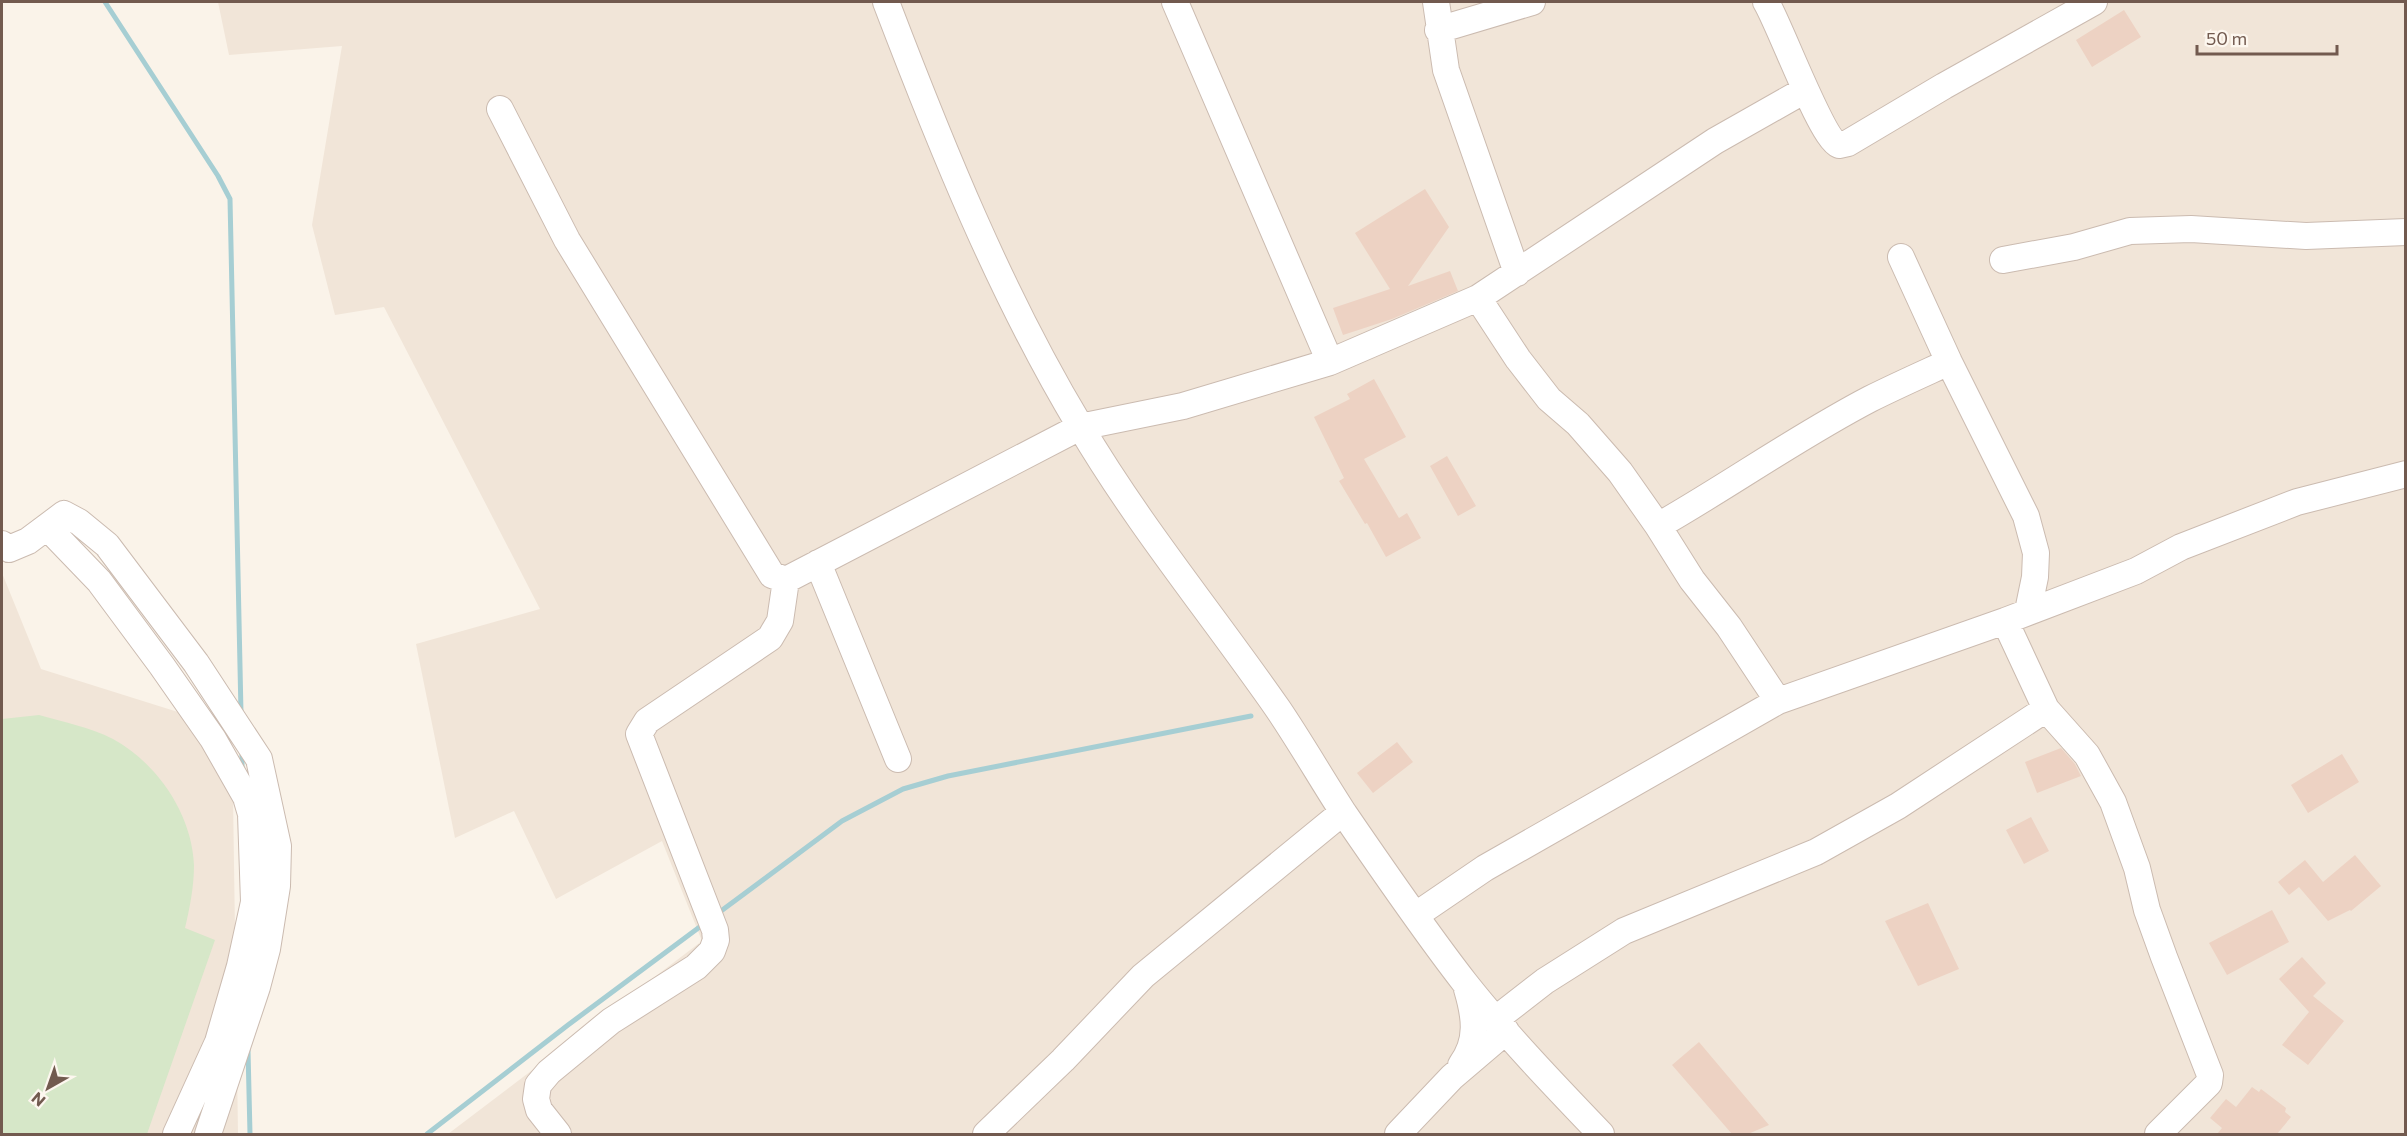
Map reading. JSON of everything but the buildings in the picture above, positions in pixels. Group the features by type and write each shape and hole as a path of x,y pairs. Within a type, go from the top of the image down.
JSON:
{"street":[{"path":"886,2 950,162 997,270 1032,341 1080,427 1163,554 1280,711 1343,812 1465,982 1501,1025 1601,1134"},
{"path":"1175,2 1330,362"},
{"path":"1436,2 1438,30 1446,70 1517,273"},
{"path":"1438,30 1532,2"},
{"path":"1766,2 1805,90 1831,139 1843,145 2094,2"},
{"path":"500,109 580,260 772,575 786,580 1080,427 1183,406 1330,362 1478,298 1715,141 1805,90"},
{"path":"2003,260 2074,247 2130,231 2191,229 2306,236 2406,232"},
{"path":"1901,257 1949,362 2026,516 2036,553 2035,577 2016,616 2046,709 2087,755 2113,802 2137,868 2151,920 2210,1075 2209,1083 2158,1134"},
{"path":"1478,298 1518,359 1549,399 1578,424 1620,472 1692,580 1729,627 1778,701"},
{"path":"1658,526 1870,399 1949,362"},
{"path":"1416,915 1485,868 1778,701 2136,571 2181,547 2297,502 2406,474"},
{"path":"2,544 9,549 28,541 64,514 79,522 107,545 196,663 259,759 278,846 277,886 267,949 257,987 208,1134"},
{"path":"48,528 99,581 162,666 213,739 246,797 251,814 254,903 240,966 218,1042 176,1134"},
{"path":"818,563 898,759"},
{"path":"558,1134 539,1110 536,1099 538,1086 549,1072 612,1021 696,967 712,951 716,940 711,920 639,734 647,721 770,638 780,621 786,580"},
{"path":"1398,1134 1545,981 1624,931 1816,852 1898,806 2046,709"},
{"path":"986,1134 1063,1060 1143,976 1203,924 1296,852 1343,812"},
{"path":"1452,1077 1473,1044 1475,1026 1465,982"}],"shaded area":[{"path":"218,2 2405,2 2405,1134 448,1134 702,941 662,841 556,899 514,811 455,838 416,644 540,609 384,307 335,315 312,225 342,46 229,55"},
{"path":"2,573 41,669 232,729 238,1134 2,1134"}],"green space":[{"path":"39,715 86,728 113,739 129,749 144,762 169,792 187,827 192,846 193,881 185,928 215,940 147,1134 2,1134 2,719"}],"waterway":[{"path":"105,2 218,176 230,199 241,713"},
{"path":"717,914 842,821 903,789 948,776 1251,716"},
{"path":"242,750 242,770"},
{"path":"427,1134 705,923"},
{"path":"248,1050 250,1134"}]}
